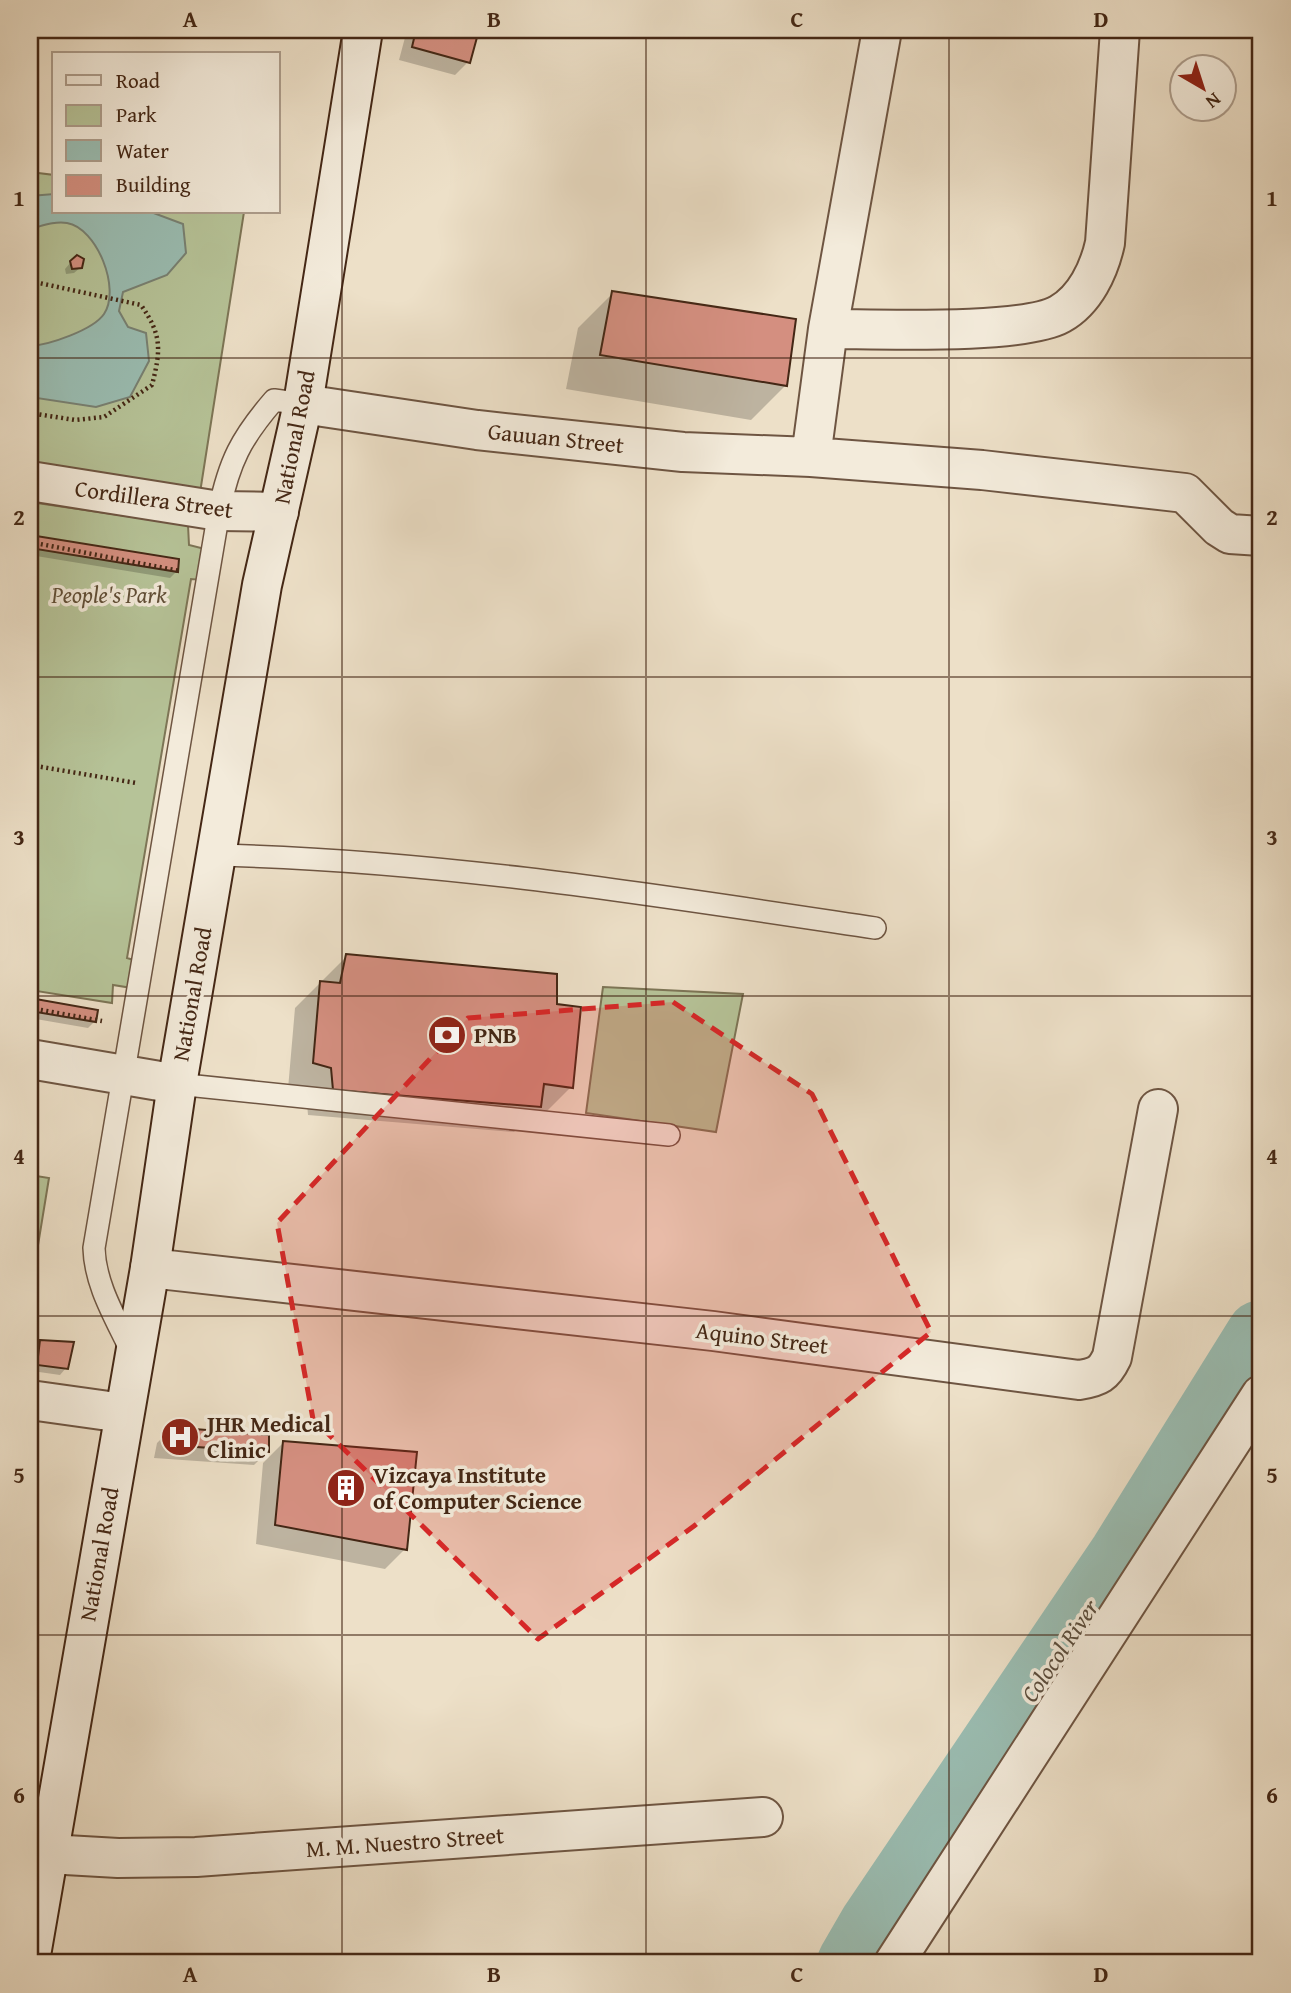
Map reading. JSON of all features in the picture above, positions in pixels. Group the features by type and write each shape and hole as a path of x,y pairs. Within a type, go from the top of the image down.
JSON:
{"street":[{"name":"National Road","path":"30,1961 149,1268 177,1084 262,585 303,404 363,30"},
{"path":"811,457 828,329 882,30"},
{"path":"828,329 987,328 1058,315 1072,306 1100,267 1105,243 1120,30"},
{"name":"Gauuan Street","path":"303,404 477,430 683,452 811,457 982,470 1185,492 1219,527 1230,534 1261,536"},
{"name":"Cordillera Street","path":"30,481 219,511 279,512"},
{"path":"30,1059 177,1084"},
{"name":"Aquino Street","path":"149,1268 713,1331 1079,1380 1095,1378 1103,1374 1112,1357 1157,1109"},
{"path":"894,1963 1261,1395"},
{"path":"30,1400 123,1413"},
{"name":"M. M. Nuestro Street","path":"48,1854 118,1858 197,1857 762,1817"}],"lane":[{"path":"133,1354 94,1265 94,1248 219,511 227,472 249,429 274,400 303,404"},
{"path":"216,855 285,856 493,875 629,891 874,928"},
{"path":"177,1084 669,1135"}],"path":[{"path":"30,281 141,305 155,324 160,354 152,385 104,417 75,420 30,413"},
{"path":"30,542 172,567 184,572"},
{"path":"30,765 136,783"},
{"path":"30,1008 104,1021"}],"highlighted area":[{"path":"673,1002 812,1094 931,1332 694,1526 538,1639 313,1419 277,1223 468,1018"}],"green space":[{"path":"30,172 52,175 52,214 244,214 199,499 30,472"},
{"name":"People's Park","path":"30,502 188,525 189,545 205,549 202,580 191,579 127,958 137,961 132,988 113,985 112,1003 30,990"},
{"path":"603,987 743,994 716,1132 586,1113"},
{"path":"30,1175 49,1178 30,1294"}],"water":[{"path":"52,194 52,214 156,214 183,224 186,253 167,275 123,292 119,311 128,327 146,333 149,361 130,397 96,407 30,397 30,346 59,340 90,326 104,314 109,303 110,290 108,276 96,247 78,227 67,223 53,223 30,229 30,196"}],"building":[{"path":"416,30 479,30 470,63 412,47"},
{"path":"77,255 84,259 82,268 72,269 70,261"},
{"path":"612,291 796,319 787,386 600,355"},
{"path":"30,535 179,559 178,572 30,548"},
{"name":"PNB","path":"346,954 557,974 557,1004 581,1007 573,1088 544,1084 541,1107 333,1090 331,1068 313,1063 320,981 340,983"},
{"path":"30,998 98,1010 96,1022 30,1011"},
{"path":"40,1340 74,1342 68,1369 37,1365"},
{"path":"170,1427 269,1435 269,1452 167,1445"},
{"name":"Vizcaya Institute of Computer Science","path":"283,1441 417,1452 407,1550 275,1525"}],"waterway":[{"name":"Colocol River","path":"852,1963 874,1925 1124,1555 1261,1335"}],"place":[{"name":"PNB","path":"447,1035"},
{"name":"JHR Medical Clinic","path":"180,1437"},
{"name":"Vizcaya Institute of Computer Science","path":"346,1488"}]}
